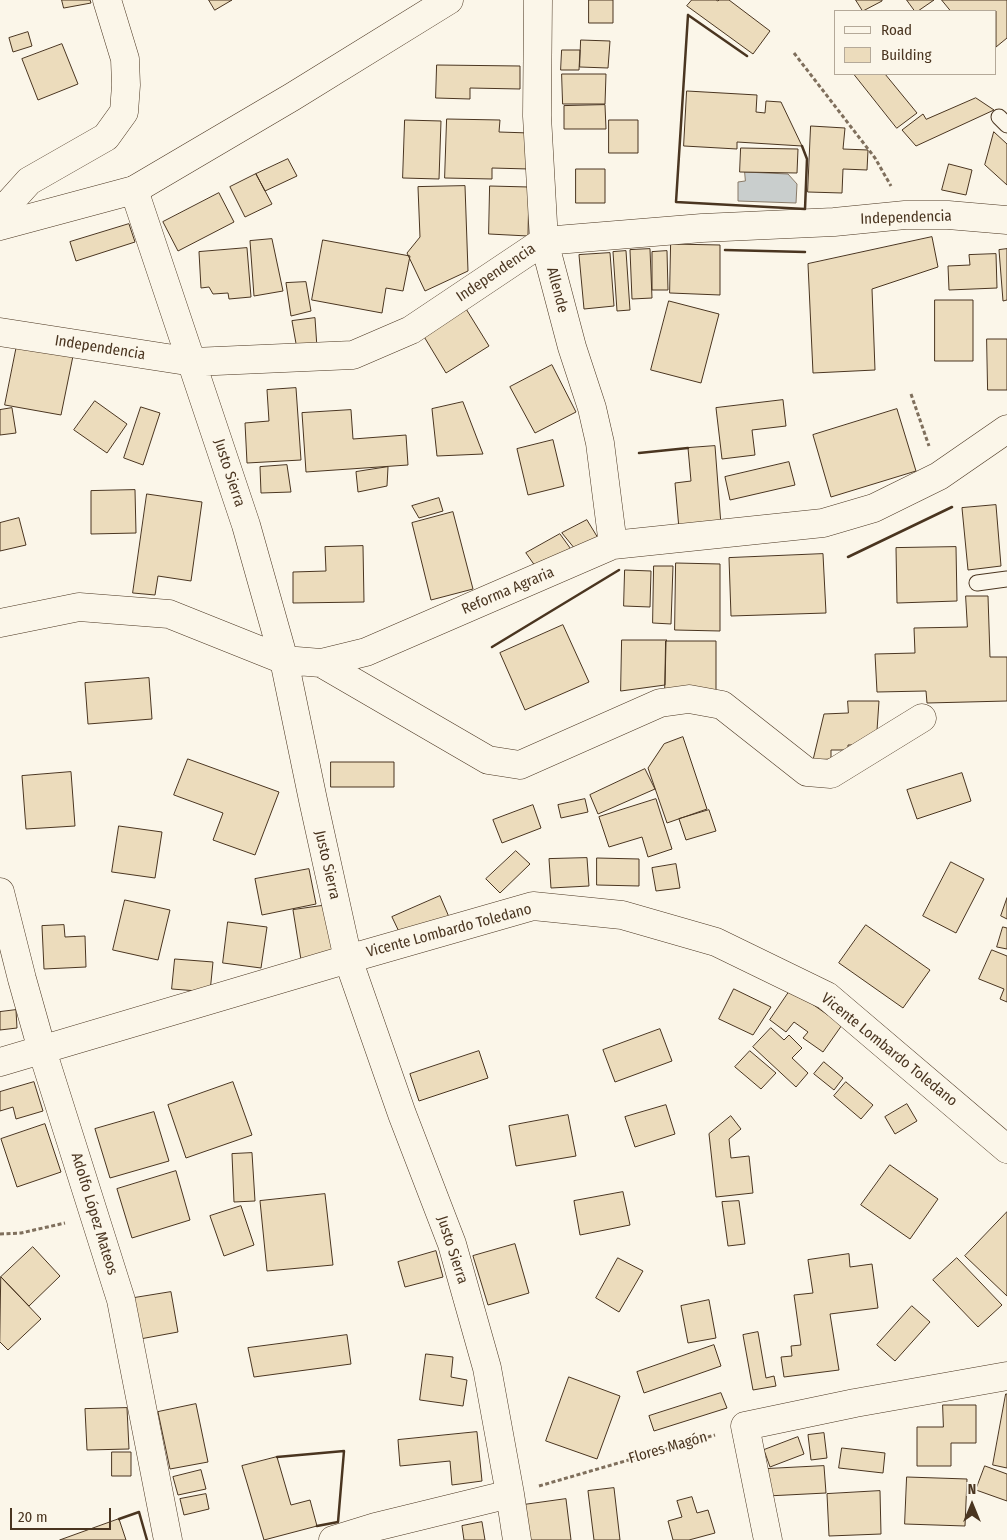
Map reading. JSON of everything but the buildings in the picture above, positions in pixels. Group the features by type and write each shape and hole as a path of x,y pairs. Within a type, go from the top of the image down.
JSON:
{"main road":[{"path":"0,213 29,181 106,137 124,112 125,59 107,0"},
{"path":"0,226 134,190 292,97 448,0"},
{"name":"Allende","path":"538,0 537,116 544,241 572,347 592,408 600,443 613,545"},
{"name":"Justo Sierra","path":"134,190 246,525 284,660 348,959 402,1114 452,1244 487,1368 517,1540"},
{"name":"Independencia","path":"0,332 193,362 352,354 411,330 544,241 702,228 834,222 905,215 948,215 1007,220"},
{"name":"Reforma Agraria","path":"0,624 79,607 169,614 284,660 320,663 366,652 613,545 823,523 874,508 940,476 1007,429"},
{"path":"320,663 488,760 520,766 660,703 689,699 722,705 806,772 831,774 922,718"},
{"name":"Adolfo López Mateos","path":"0,892 19,970 42,1050 121,1300 168,1540"},
{"name":"Vicente Lombardo Toledano","path":"0,1062 533,906 622,915 716,942 827,996 1007,1149"},
{"path":"768,1540 745,1426 855,1403 1007,1376"},
{"path":"333,1540 375,1527 510,1494"}],"lane":[{"path":"977,583 1007,578"}],"path":[{"path":"794,53 875,158 905,215"},
{"path":"911,394 940,476"},
{"path":"0,1234 20,1232 95,1217"},
{"name":"Flores Magón","path":"510,1494 745,1426"}],"shaded area":[{"path":"745,172 788,174 797,184 796,203 738,201 738,182 745,181"}],"wall":[{"path":"688,15 676,202 805,209 807,159 802,146"},
{"path":"688,15 747,56"},
{"path":"725,250 805,252"},
{"path":"639,453 688,448"},
{"path":"848,557 952,507"},
{"path":"492,647 619,570"},
{"path":"277,1457 344,1451 338,1522 317,1526"},
{"path":"119,1519 139,1512 147,1540"}]}
